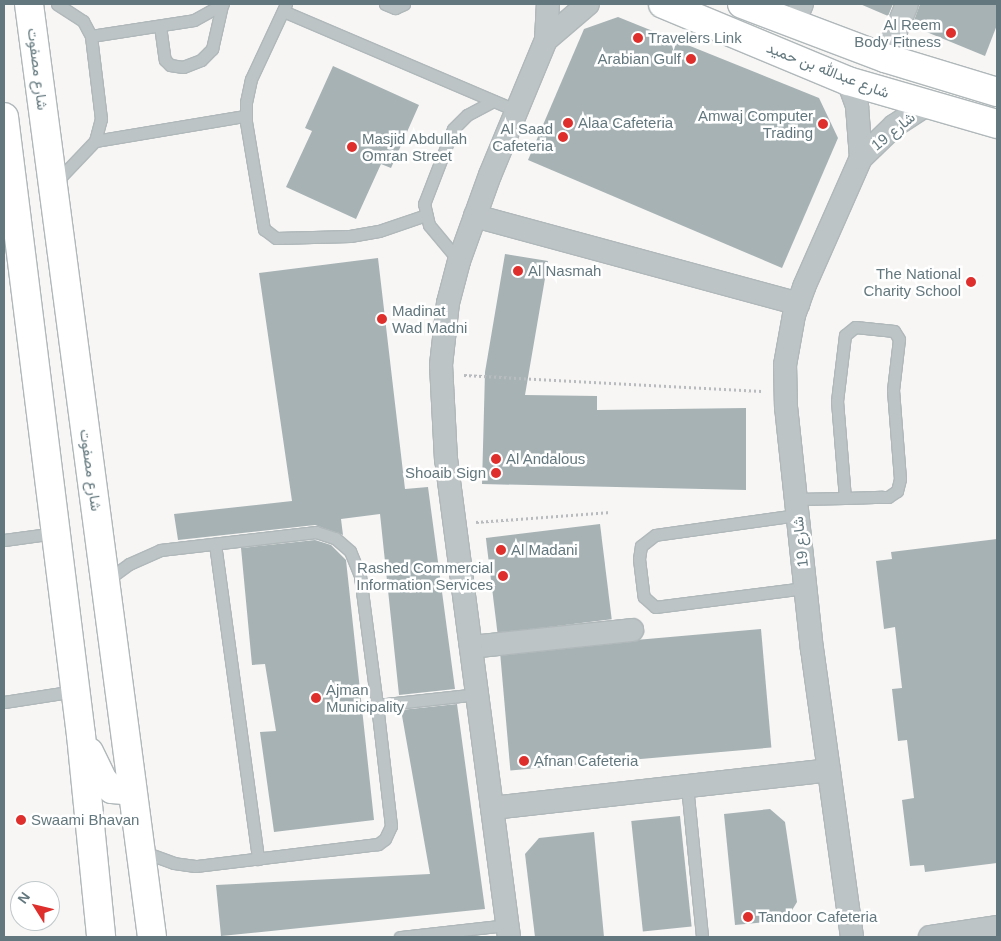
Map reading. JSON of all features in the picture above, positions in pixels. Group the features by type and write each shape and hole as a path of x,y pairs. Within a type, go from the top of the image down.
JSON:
{"street":[{"name":"شارع مصفوت","path":"29,4 152,937"},
{"path":"508,931 456,524 446,460 441,373 448,303 459,261 475,216 546,40 548,4"},
{"path":"546,40 588,4"},
{"name":"شارع عبدالله بن حميد","path":"662,4 848,81 926,106 997,124"},
{"name":"شارع عبدالله بن حميد","path":"742,4 798,14 885,58 997,92"},
{"path":"885,58 907,4"},
{"name":"شارع 19","path":"848,81 860,123 861,158"},
{"name":"شارع 19","path":"852,937 805,588 796,507 785,392 788,343 798,304 861,158 894,126 926,106"},
{"path":"4,116 8,191 81,735 101,937"},
{"path":"475,216 798,304"},
{"path":"471,647 632,630"},
{"path":"81,735 107,786 124,790 132,782"},
{"path":"492,808 829,770"},
{"path":"930,937 997,927"}],"lane":[{"path":"53,185 95,141 101,119 91,36 83,21 57,4"},
{"path":"385,4 395,8 404,4"},
{"path":"91,36 194,20 222,5"},
{"path":"160,26 165,60 170,65 183,67 201,60 212,49 222,5"},
{"path":"426,215 378,231 350,236 276,238 269,234 260,222 245,116 251,80 285,8 517,111"},
{"path":"459,261 434,233 426,215 424,204 453,129 468,115 493,101"},
{"path":"95,141 245,116"},
{"path":"805,588 655,607 644,597 639,559 640,546 654,535 845,498 888,497 900,485 893,390 899,340 894,331 855,327 845,335 837,401 845,498"},
{"path":"105,581 129,564 160,550 316,532 343,544 350,551 360,576 392,826 385,839 369,846 195,866 174,864 141,851"},
{"path":"4,540 55,533"},
{"path":"215,544 258,859"},
{"path":"4,702 75,691"},
{"path":"376,705 478,694"},
{"path":"687,786 702,937"},
{"path":"400,937 508,931"}],"path":[{"path":"441,373 785,392"},
{"path":"456,524 611,512"}],"building":[{"path":"860,4 893,4 888,16"},
{"path":"920,4 997,4 997,25 985,56 912,26"},
{"path":"618,17 819,98 838,138 782,268 528,160 584,29"},
{"name":"Masjid Abdullah Omran Street","path":"333,66 419,105 391,168 381,164 356,219 286,187 312,131 305,128"},
{"path":"505,254 548,261 525,395 597,396 597,410 746,408 746,490 482,484 485,372"},
{"path":"378,258 405,489 428,487 455,689 399,695 380,514 341,519 343,535 315,525 178,540 174,514 292,501 259,273"},
{"path":"600,524 612,619 498,633 486,538"},
{"path":"997,539 997,863 925,872 924,865 910,866 902,800 914,798 907,740 898,741 892,689 902,688 895,627 884,629 876,561 892,559 891,552"},
{"name":"Ajman Municipality","path":"315,540 331,545 346,560 374,820 274,832 260,732 276,731 265,664 252,665 241,548"},
{"path":"761,629 771,748 510,770 500,652"},
{"path":"457,704 485,909 221,936 216,885 430,874 401,710"},
{"path":"770,809 785,822 797,902 786,920 735,925 724,814"},
{"path":"680,816 692,926 643,932 631,821"},
{"path":"594,832 604,937 535,937 525,854 539,838"}],"place":[{"name":"Al Reem Body Fitness","path":"951,33"},
{"name":"Travelers Link","path":"638,38"},
{"name":"Arabian Gulf","path":"691,59"},
{"name":"Alaa Cafeteria","path":"568,123"},
{"name":"Amwaj Computer Trading","path":"823,124"},
{"name":"Al Saad Cafeteria","path":"563,137"},
{"name":"Masjid Abdullah Omran Street","path":"352,147"},
{"name":"Al Nasmah","path":"518,271"},
{"name":"The National Charity School","path":"971,282"},
{"name":"Madinat Wad Madni","path":"382,319"},
{"name":"Al Andalous","path":"496,459"},
{"name":"Shoaib Sign","path":"496,473"},
{"name":"Al Madani","path":"501,550"},
{"name":"Rashed Commercial Information Services","path":"503,576"},
{"name":"Ajman Municipality","path":"316,698"},
{"name":"Afnan Cafeteria","path":"524,761"},
{"name":"Swaami Bhavan","path":"21,820"},
{"name":"Tandoor Cafeteria","path":"748,917"}]}
